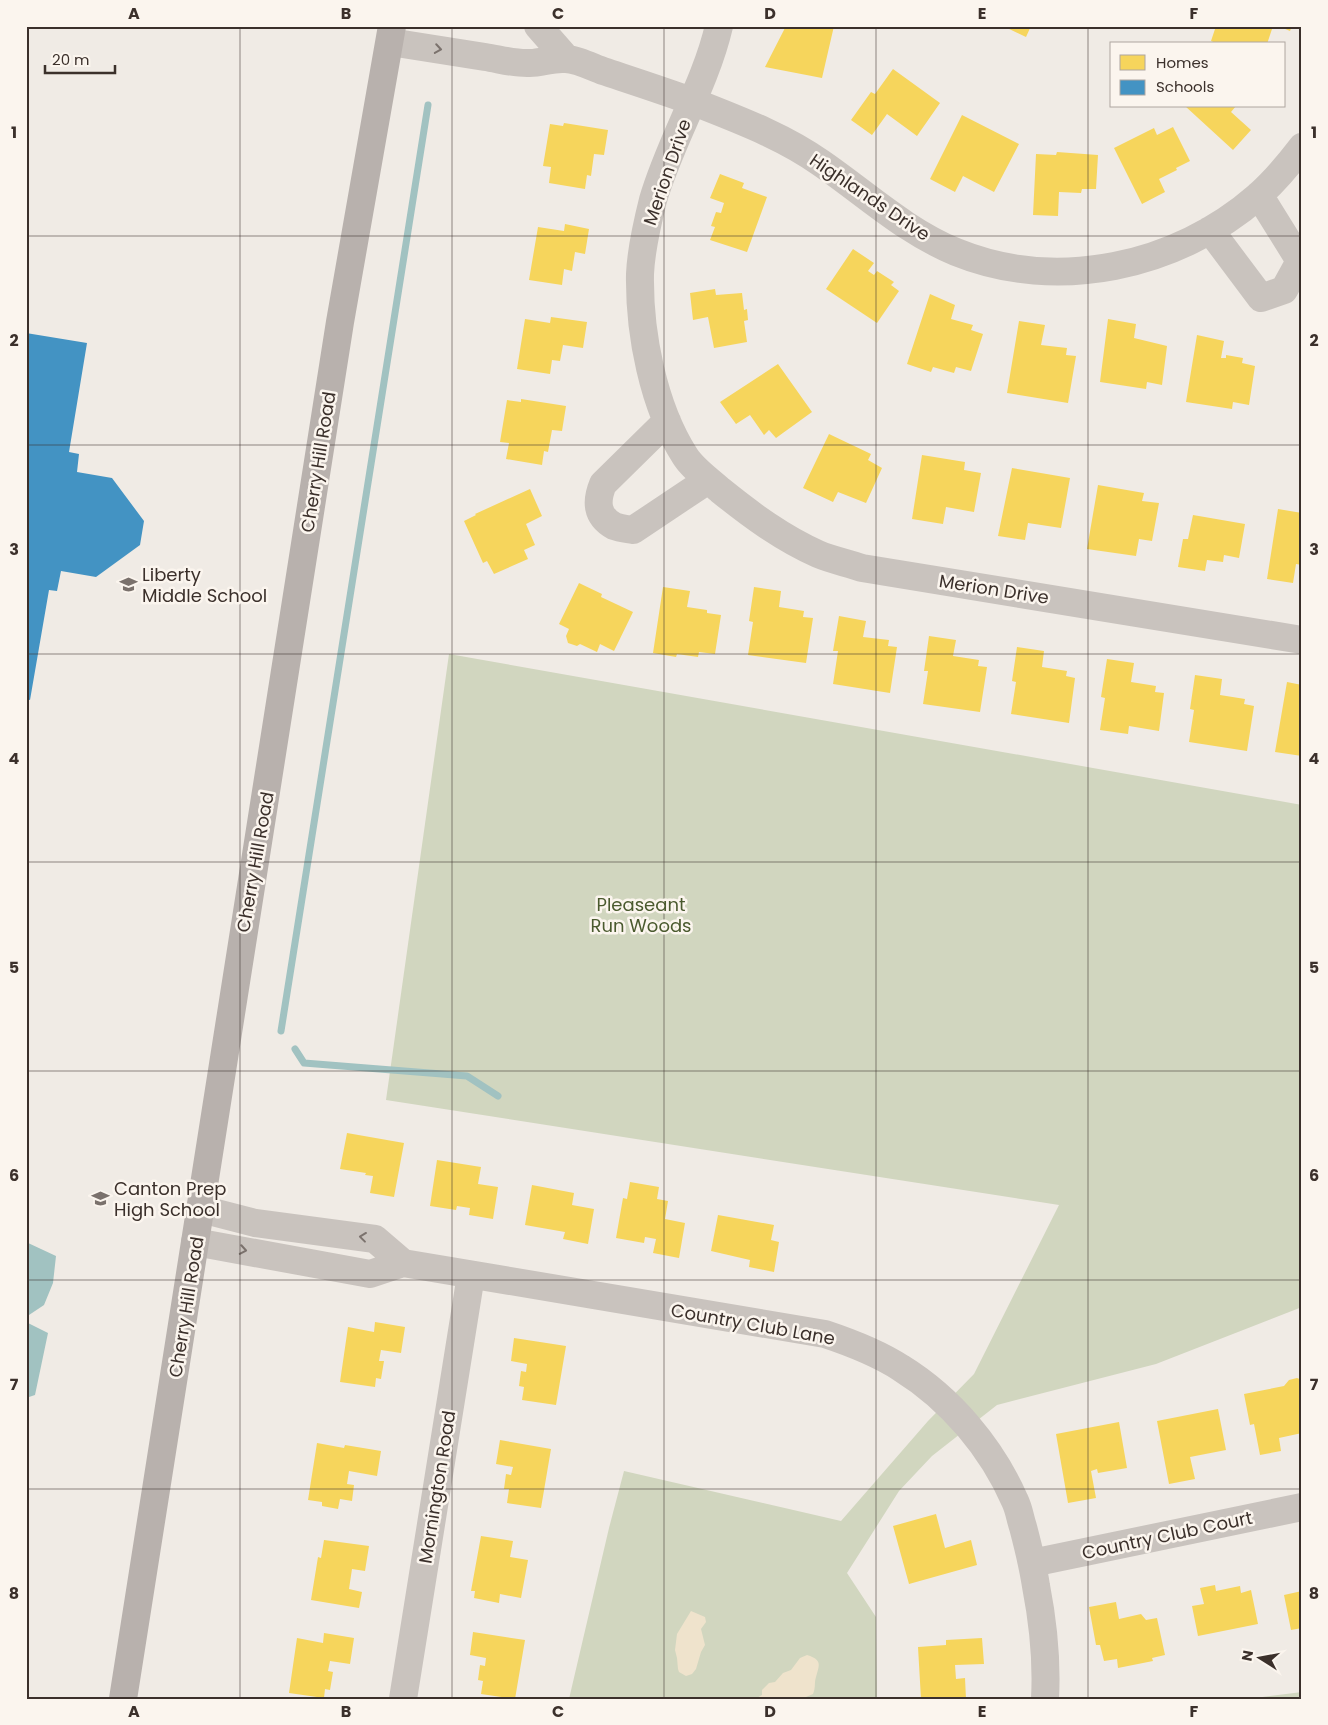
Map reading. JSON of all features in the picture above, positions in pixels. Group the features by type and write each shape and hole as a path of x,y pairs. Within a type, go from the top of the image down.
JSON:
{"main road":[{"name":"Cherry Hill Road","path":"123,1699 195,1242 202,1209 245,920 340,322 391,34"}],"street":[{"name":"Highlands Drive","path":"538,26 566,58"},
{"name":"Merion Drive","path":"719,26 706,67 654,200 645,236 640,273 641,312 656,390 667,421 686,457 708,480 744,510 780,535 820,555 862,568 1302,640"},
{"name":"Highlands Drive","path":"391,34 528,64 566,58 692,102 793,145 821,162 893,217 916,232 956,252 989,262 1042,271 1077,271 1103,268 1160,254 1185,244 1239,212 1279,176 1302,147"},
{"path":"1210,230 1261,298 1284,290 1300,261 1259,195"},
{"path":"667,421 603,484 597,498 600,513 614,526 633,530 708,480"},
{"path":"202,1209 255,1223 375,1239 403,1263"},
{"name":"Country Club Lane","path":"195,1242 370,1274 403,1263 825,1334 877,1355 901,1368 931,1389 981,1440 1001,1471 1016,1503 1032,1563 1039,1600 1044,1644 1045,1699"},
{"name":"Mornington Road","path":"403,1699 471,1275"},
{"name":"Country Club Court","path":"1032,1563 1302,1508"}],"green space":[{"name":"Pleaseant Run Woods","path":"449,654 1302,805 1302,1307 1156,1364 997,1405 932,1456 899,1491 847,1573 876,1617 877,1699 569,1699 624,1471 841,1521 928,1421 974,1374 1059,1205 386,1100"},
{"path":"1302,1692 1302,1699 1247,1699"}],"sand":[{"path":"691,1611 705,1617 706,1622 701,1629 705,1645 696,1669 692,1674 686,1676 679,1672 675,1650 677,1634"},
{"path":"807,1655 816,1659 819,1663 813,1694 806,1697 755,1699 762,1695 762,1690 769,1683 775,1682 783,1673 791,1670 800,1658"}],"water":[{"path":"26,1242 56,1256 53,1283 44,1305 26,1317"},
{"path":"26,1322 48,1333 35,1395 26,1398"}],"building: Homes":[{"path":"786,26 834,26 822,78 765,67"},
{"path":"1003,26 1031,26 1026,37"},
{"path":"1216,26 1273,26 1268,42 1211,41"},
{"path":"1278,26 1292,26 1290,31"},
{"path":"893,69 940,103 917,136 887,114 872,135 851,120 871,92 875,94"},
{"path":"1187,108 1234,108 1231,112 1251,130 1233,150"},
{"path":"962,115 1019,144 994,192 963,176 955,192 930,179"},
{"path":"564,123 608,130 604,155 594,154 591,176 587,175 585,189 549,183 551,167 543,166 550,124 563,126"},
{"path":"1173,127 1190,161 1159,179 1165,192 1142,204 1114,148 1154,128 1157,135"},
{"path":"1057,152 1098,155 1096,189 1082,189 1081,193 1059,192 1058,216 1033,215 1036,154 1056,155"},
{"path":"720,174 744,183 742,188 767,197 747,252 710,240 715,227 711,226 716,212 721,213 724,203 710,198"},
{"path":"565,224 589,229 585,254 575,252 572,271 564,269 562,285 529,280 538,227 564,231"},
{"path":"853,249 874,263 868,271 874,275 877,271 894,282 891,285 899,291 877,323 826,289"},
{"path":"715,289 716,295 742,293 744,310 747,309 748,320 744,321 747,342 714,348 708,317 693,320 690,293"},
{"path":"930,294 955,305 951,319 973,325 971,330 983,334 971,371 956,367 954,373 933,367 931,372 907,364"},
{"path":"551,317 587,322 583,348 563,345 560,361 552,360 550,374 517,369 525,319 550,323"},
{"path":"1108,319 1136,324 1134,338 1167,346 1162,385 1147,382 1146,389 1100,382"},
{"path":"1019,321 1045,325 1041,345 1067,348 1066,355 1076,356 1068,403 1007,393"},
{"path":"1197,335 1224,341 1221,358 1226,358 1226,355 1243,358 1242,363 1255,366 1249,405 1233,402 1232,409 1186,402"},
{"path":"778,364 812,412 776,438 769,430 764,435 750,415 736,424 720,402"},
{"path":"521,399 566,406 562,431 552,430 548,452 544,451 542,465 506,459 509,443 500,442 507,400 521,402"},
{"path":"829,434 871,454 868,460 882,468 866,503 838,492 833,502 803,488"},
{"path":"922,455 965,462 964,470 981,473 974,512 946,507 943,524 912,519"},
{"path":"1012,468 1070,478 1061,528 1028,523 1025,540 998,536"},
{"path":"1098,485 1144,493 1142,501 1159,503 1152,541 1139,539 1136,556 1087,549"},
{"path":"530,489 542,516 526,524 535,545 524,550 528,559 494,574 487,561 483,563 464,521"},
{"path":"1278,509 1302,513 1302,565 1296,564 1293,583 1267,579"},
{"path":"1193,515 1245,524 1239,558 1224,555 1223,562 1207,560 1205,571 1178,567 1183,539 1188,539"},
{"path":"579,583 602,594 601,597 633,612 614,651 600,644 597,652 580,644 577,646 568,643 566,636 569,629 559,624"},
{"path":"663,587 690,591 687,607 707,610 707,613 721,615 715,654 699,652 698,657 677,654 676,657 653,653"},
{"path":"754,587 781,591 779,607 804,611 803,617 813,618 806,663 748,655 753,622 749,621"},
{"path":"839,616 866,621 863,637 889,640 888,646 897,647 890,693 833,684 838,651 833,651"},
{"path":"929,636 956,640 953,656 979,660 978,666 987,667 980,712 923,704 928,671 924,671"},
{"path":"1017,647 1044,651 1042,667 1067,671 1066,676 1075,678 1069,723 1011,714 1016,682 1012,681"},
{"path":"1107,659 1134,663 1131,682 1156,686 1155,692 1164,693 1159,731 1129,726 1128,734 1100,730 1105,698 1101,697"},
{"path":"1195,675 1222,679 1220,695 1245,699 1244,704 1254,706 1247,751 1189,742 1194,710 1190,709"},
{"path":"1287,682 1302,685 1302,756 1275,752"},
{"path":"347,1133 404,1143 394,1197 370,1193 373,1176 340,1169"},
{"path":"437,1160 481,1167 478,1184 498,1187 493,1219 469,1215 470,1208 457,1206 456,1210 430,1206"},
{"path":"630,1182 659,1187 657,1199 668,1201 665,1219 685,1223 679,1258 653,1253 656,1239 645,1237 644,1243 616,1238 623,1198 627,1199"},
{"path":"532,1185 574,1193 572,1205 594,1209 588,1244 563,1239 565,1232 525,1225"},
{"path":"718,1215 774,1225 771,1240 779,1242 774,1272 749,1267 750,1260 711,1251"},
{"path":"375,1322 405,1327 401,1353 381,1350 379,1361 384,1361 381,1379 376,1378 375,1387 340,1382 348,1327 374,1332"},
{"path":"514,1338 566,1346 556,1405 522,1400 524,1387 519,1386 521,1371 526,1372 527,1364 511,1361"},
{"path":"1297,1378 1302,1380 1302,1433 1279,1438 1281,1451 1260,1455 1254,1424 1250,1425 1244,1394 1284,1386 1289,1380"},
{"path":"1218,1409 1226,1450 1190,1457 1195,1479 1169,1484 1157,1421"},
{"path":"1119,1422 1127,1468 1098,1473 1097,1469 1091,1471 1096,1498 1068,1503 1056,1434"},
{"path":"500,1440 551,1449 541,1508 507,1503 509,1489 504,1489 506,1474 511,1475 513,1467 496,1464"},
{"path":"317,1443 344,1448 345,1445 381,1451 377,1476 349,1471 347,1484 354,1485 352,1501 340,1499 338,1509 322,1506 322,1502 308,1500"},
{"path":"936,1514 945,1548 971,1540 977,1565 909,1584 893,1526"},
{"path":"481,1536 513,1541 510,1557 528,1560 521,1598 500,1594 499,1603 474,1598 475,1591 471,1591"},
{"path":"324,1540 369,1546 365,1571 352,1569 349,1589 362,1592 359,1608 311,1600 318,1557 321,1558"},
{"path":"1215,1585 1216,1591 1240,1586 1241,1593 1251,1590 1258,1624 1198,1636 1192,1606 1204,1604 1200,1588"},
{"path":"1302,1591 1302,1628 1291,1630 1284,1595"},
{"path":"1116,1602 1119,1619 1141,1614 1146,1620 1157,1618 1165,1655 1152,1658 1153,1661 1118,1668 1117,1659 1104,1661 1100,1645 1096,1645 1089,1607"},
{"path":"473,1632 525,1640 515,1699 481,1694 483,1681 478,1680 480,1665 485,1666 486,1658 470,1655"},
{"path":"324,1633 354,1638 350,1664 330,1661 328,1671 333,1672 330,1690 325,1689 324,1698 289,1693 297,1638 323,1643"},
{"path":"982,1638 984,1664 955,1665 956,1679 965,1678 966,1699 921,1699 918,1647 946,1645 946,1640"}],"building: Schools":[{"path":"26,333 87,343 69,452 79,454 77,472 112,478 144,521 140,545 96,577 61,571 57,591 49,590 30,700 26,699"}],"waterway":[{"path":"281,1031 428,105"},
{"path":"295,1049 304,1063 467,1076 498,1096"}],"place":[{"name":"Liberty Middle School","path":"128,584"},
{"name":"Canton Prep High School","path":"100,1198"}]}
